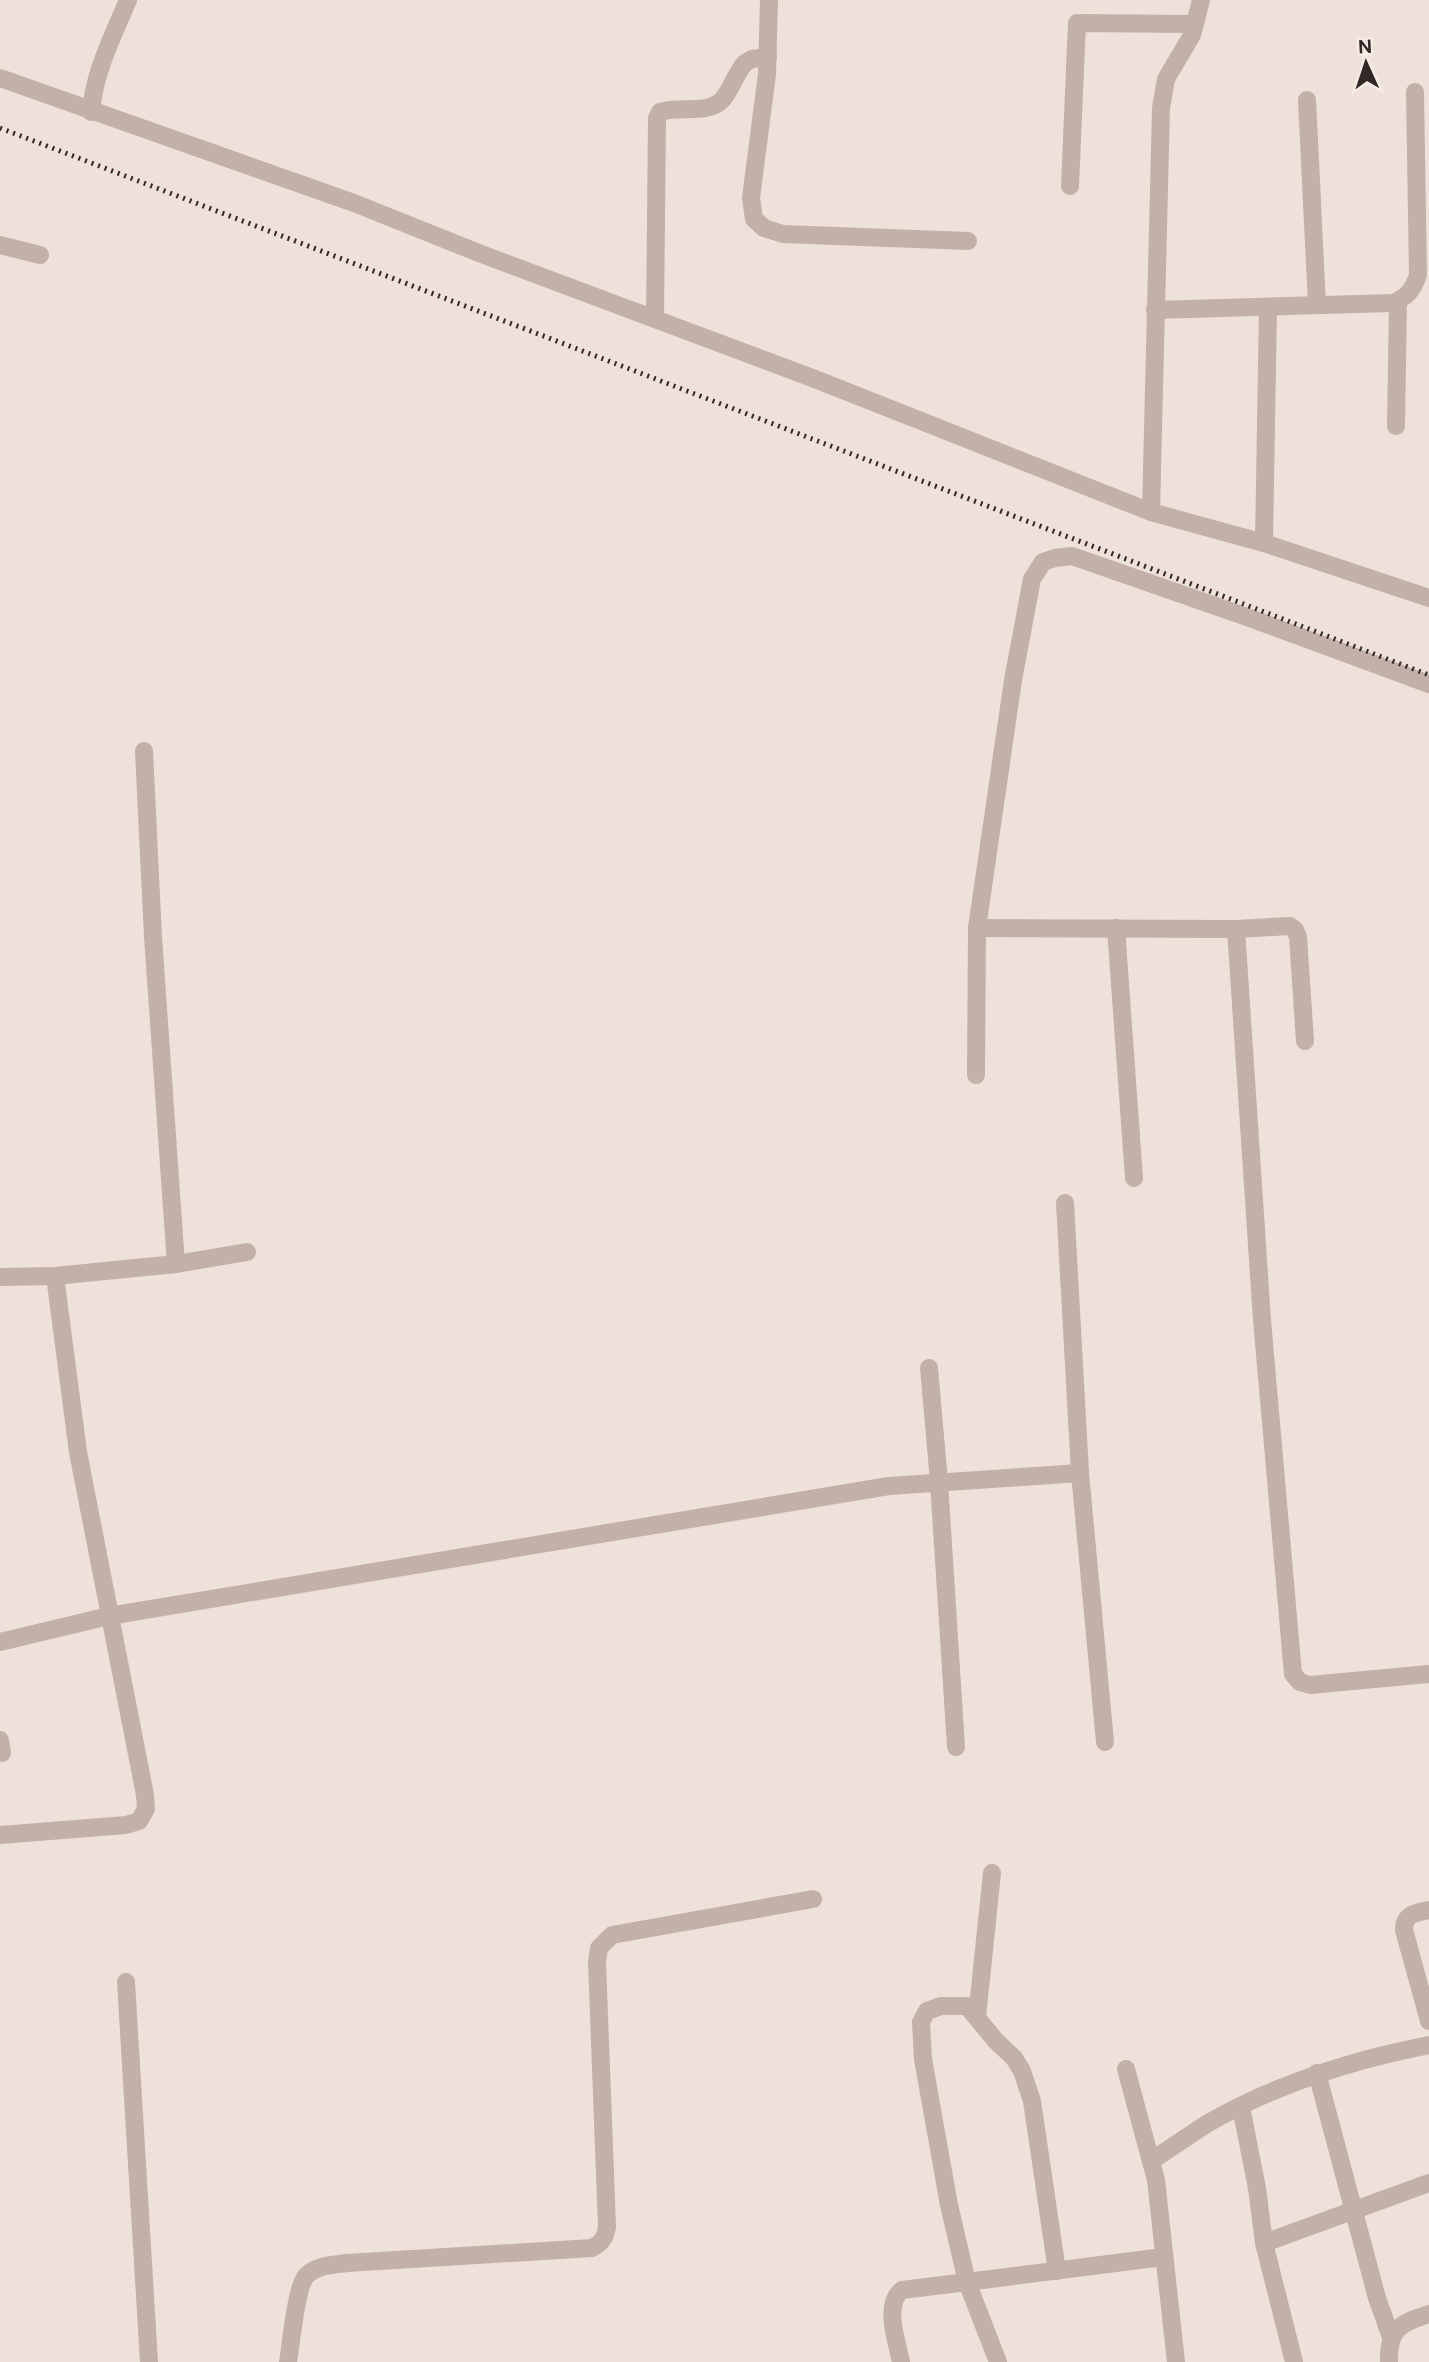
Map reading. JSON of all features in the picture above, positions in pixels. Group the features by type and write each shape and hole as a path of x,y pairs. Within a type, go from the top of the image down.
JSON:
{"street":[{"path":"91,112 98,76 128,0"},
{"path":"769,0 768,57 751,198 754,219 764,228 783,234 968,241"},
{"path":"1151,512 1161,108 1166,79 1192,35 1201,0"},
{"path":"1070,186 1077,23 1195,24"},
{"path":"654,319 657,118 660,112 668,109 710,107 720,102 745,63 752,59 768,57"},
{"path":"0,78 354,203 484,255 815,379 1151,512 1264,543 1429,598"},
{"path":"1155,310 1393,303 1405,297 1413,288 1418,275 1415,92"},
{"path":"1307,100 1317,305"},
{"path":"0,245 40,254"},
{"path":"1395,426 1398,301"},
{"path":"1264,543 1268,307"},
{"path":"976,1075 977,928 1013,680 1032,579 1043,562 1072,556 1429,684"},
{"path":"144,751 153,937 176,1264"},
{"path":"977,928 1236,929 1290,926 1296,930 1298,937 1305,1041"},
{"path":"1116,928 1134,1178"},
{"path":"1236,929 1262,1320 1293,1674 1300,1682 1310,1685 1429,1674"},
{"path":"1065,1203 1080,1473 1105,1742"},
{"path":"0,1277 55,1276 176,1264 247,1252"},
{"path":"0,1835 127,1825 139,1821 146,1809 78,1452 55,1276"},
{"path":"929,1368 956,1747"},
{"path":"0,1642 109,1616 889,1486 1080,1473"},
{"path":"977,2017 992,1872"},
{"path":"288,2362 299,2294 305,2277 319,2268 347,2263 592,2248 600,2244 607,2227 597,1962 599,1948 612,1935 813,1899"},
{"path":"1429,1910 1407,1917 1404,1930 1429,2021"},
{"path":"126,1982 149,2362"},
{"path":"998,2362 967,2282 949,2205 926,2072 922,2022 927,2011 941,2006 967,2006 1023,2071 1032,2101 1057,2271"},
{"path":"1151,2161 1206,2125 1317,2073 1381,2054 1429,2045"},
{"path":"1126,2069 1156,2180 1177,2362"},
{"path":"1317,2073 1377,2298 1391,2337 1389,2362"},
{"path":"1241,2107 1257,2188 1264,2244 1294,2362"},
{"path":"1264,2244 1429,2183"},
{"path":"901,2362 892,2306 895,2296 902,2290 1163,2258"},
{"path":"1391,2337 1406,2322 1429,2314"}],"railway":[{"path":"0,128 1429,675"}]}
